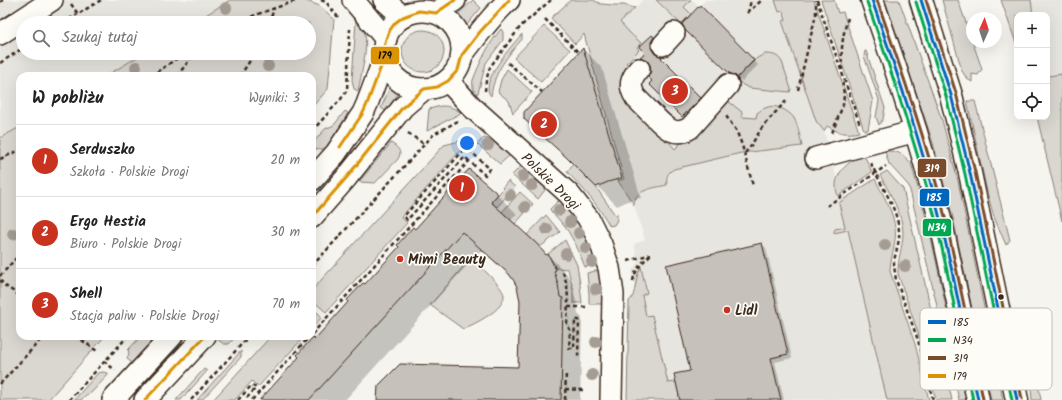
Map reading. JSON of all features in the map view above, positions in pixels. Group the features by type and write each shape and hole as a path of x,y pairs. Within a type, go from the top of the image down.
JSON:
{"main road":[{"path":"872,0 916,131 937,209 959,308"},
{"path":"921,0 951,95 970,173 998,308"},
{"path":"976,390 978,400"},
{"path":"1015,390 1017,400"}],"street":[{"path":"28,16 52,0"},
{"path":"316,176 336,154 363,114 385,48 390,30 403,17 419,11 436,13 448,20 457,30 462,42 462,55 458,70 448,81 437,87 424,89 410,87 398,80 389,70 385,48 353,0"},
{"path":"384,0 403,17"},
{"path":"436,13 456,0"},
{"path":"462,55 495,14 509,0"},
{"path":"0,34 16,24"},
{"path":"640,69 631,83 633,93 636,98 666,128 677,132 690,128 728,85"},
{"name":"Polskie Drogi","path":"448,81 472,107 569,194 588,218 601,244 609,268 613,294 611,400"},
{"path":"316,212 347,177 403,107 424,89"},
{"path":"819,157 916,131"},
{"path":"113,400 168,340"},
{"path":"145,400 200,340"}],"path":[{"path":"69,0 78,14"},
{"path":"75,16 101,0"},
{"path":"253,16 298,0"},
{"path":"321,0 326,2 338,17"},
{"path":"484,94 490,67 521,26 551,0"},
{"path":"751,0 747,13 762,0"},
{"path":"816,0 861,130"},
{"path":"798,90 816,14 816,0"},
{"path":"272,16 274,9"},
{"path":"819,157 843,105 844,95 841,54 843,32 848,18"},
{"path":"545,19 578,52"},
{"path":"316,127 341,99 347,90 350,27"},
{"path":"0,63 16,53"},
{"path":"157,72 175,60"},
{"path":"181,72 190,60"},
{"path":"243,72 250,60"},
{"path":"508,62 542,92"},
{"path":"745,153 763,126 786,101"},
{"path":"713,103 720,108 736,130 745,153 753,186"},
{"path":"316,262 434,134 462,117"},
{"path":"406,131 424,144"},
{"path":"466,147 490,169 485,175 464,157 407,220 404,216 466,147 470,143"},
{"path":"0,159 16,152"},
{"path":"870,159 892,205 898,222 899,238 894,269 896,280 920,348"},
{"path":"316,329 469,161"},
{"path":"827,206 886,166"},
{"path":"624,262 651,254 641,264"},
{"path":"0,276 16,258"},
{"path":"564,272 567,285 567,325 570,330 569,348 574,348 575,320 579,320 578,358"},
{"path":"0,280 4,285 16,293"},
{"path":"568,307 586,307"},
{"path":"0,384 40,340"},
{"path":"82,340 97,351"},
{"path":"69,400 124,340"},
{"path":"191,400 245,340"},
{"path":"252,400 306,340"},
{"path":"565,400 566,372"},
{"path":"238,400 252,384 256,388 245,400"},
{"path":"565,390 583,390"},
{"path":"930,390 933,400"}],"shaded area":[{"path":"0,0 230,0 204,16 16,16 16,60 132,60 113,72 16,72 16,129 0,138"},
{"path":"230,0 304,0 320,6 334,19 328,89 316,102 316,72 113,72 132,60 316,60 316,16 204,16"},
{"path":"473,0 481,8 465,27 456,16"},
{"path":"571,0 593,0 601,4 624,5 635,8 620,22 641,43 637,47 639,50 626,63 632,69 631,100 675,149 723,101 728,101 742,112 742,117 756,118 757,113 771,106 778,107 786,111 794,118 799,131 802,146 741,153 674,169 668,176 667,185 651,188 641,192 637,196 634,205 618,181 624,179 584,34 575,44 551,18"},
{"path":"643,0 656,0 681,24 683,7 691,0 699,6 706,0 775,0 779,12 783,11 786,20 782,22 816,121 824,131 837,180 836,186 838,196 843,193 846,198 848,230 887,400 634,400 635,287 632,270 638,262 634,244 645,240 634,205 636,196 642,191 667,185 668,175 670,171 674,169 741,153 802,145 794,118 783,110 776,107 756,118 742,117 723,102 675,149 631,100 626,63 639,50 634,35 630,33 620,22"},
{"path":"656,0 691,0 684,7 691,14 681,24"},
{"path":"775,0 814,0 859,132 842,133 827,126 824,131 816,121 782,21 786,20 783,11 779,12"},
{"path":"821,0 834,0 838,13 843,12 873,101 868,130 864,130"},
{"path":"885,0 899,0 942,120 958,181 984,308 972,308 954,222 933,143"},
{"path":"942,0 958,0 966,23 966,48 975,48 982,69 978,75 972,74 972,82 967,79 962,71"},
{"path":"1001,0 1031,0 1033,12 1014,12 1014,37"},
{"path":"1031,0 1062,0 1062,74 1050,76 1050,12 1033,12"},
{"path":"359,20 365,34 366,47 358,91 354,89 352,80 356,21"},
{"path":"544,26 570,50 541,82 514,58"},
{"path":"501,29 503,32 503,40 486,63 477,94 473,88 473,80 485,53"},
{"path":"419,30 427,30 438,36 444,47 444,55 438,66 427,72 419,72 408,66 402,55 402,47 408,36"},
{"path":"522,34 522,39 506,58 498,72 491,96 488,90 489,82 493,73 498,64"},
{"path":"865,51 885,108 883,119 879,125 876,117 879,100 864,56"},
{"path":"765,54 775,55 782,62 791,89 790,92 749,88 736,79 757,58"},
{"path":"507,69 532,92 513,113 509,101 498,92 501,80"},
{"path":"1062,74 1062,221 1038,120 1050,120 1050,76"},
{"path":"391,85 400,91 386,111 381,108"},
{"path":"967,101 975,101 1010,240 1006,245 994,217 988,196"},
{"path":"447,106 461,113 427,131 429,109"},
{"path":"345,111 348,113 328,146 316,150 316,139 325,129 334,125"},
{"path":"16,129 16,340 101,340 48,400 0,400 0,138"},
{"path":"484,138 495,142 510,155 500,164 477,144"},
{"path":"460,141 466,144 401,217 407,223 326,312 316,303 316,286 444,145"},
{"path":"391,143 400,151 398,159 375,183 359,182"},
{"path":"885,151 900,153 911,163 929,228 946,308 938,308 909,186 889,164"},
{"path":"864,155 872,172 838,196 836,187 841,171 854,159"},
{"path":"573,164 596,187 615,215 617,214 617,220 614,225 610,226 601,211 567,172"},
{"path":"520,167 523,167 545,187 545,190 538,199 512,175"},
{"path":"887,171 903,189 931,308 920,308 920,339 898,274 898,264 903,238 901,218 880,175"},
{"path":"875,179 890,208 894,224 895,240 890,271 915,344 920,364 920,390 926,390 929,400 887,400 848,230 834,233 835,229 845,227 839,204"},
{"path":"508,181 515,187 497,207 491,202"},
{"path":"520,192 533,204 515,224 502,212"},
{"path":"558,201 561,201 565,205 579,222 588,238 598,264 585,267 576,245 568,231 550,209"},
{"path":"546,215 560,232 540,247 527,235"},
{"path":"565,240 577,265 582,303 573,303 573,289 568,269 556,268 548,254"},
{"path":"471,258 495,281 503,291 504,295 500,306 488,316 463,329 430,305"},
{"path":"641,267 647,293 642,295 646,316 652,315 668,383 676,382 680,400 627,400 629,301 632,298 637,276"},
{"path":"599,270 602,280 603,304 589,304 587,273"},
{"path":"316,311 322,317 316,324"},
{"path":"137,340 152,340 132,363 127,359 129,353 128,350"},
{"path":"218,340 232,340 229,344 224,344"},
{"path":"267,340 301,340 258,387 252,381 235,400 213,400"},
{"path":"241,351 241,357 202,400 197,400"},
{"path":"204,369 207,371 181,400 176,400"},
{"path":"98,373 108,373 108,375 91,393 86,395 81,400 74,400"},
{"path":"933,390 950,390 952,400 936,400"},
{"path":"957,390 964,390 966,400 959,400"},
{"path":"989,390 1001,390 1003,400 991,400"},
{"path":"1031,390 1039,390 1041,400 1032,400"}],"building":[{"path":"700,5 754,60 737,78 729,73 685,30 682,24"},
{"path":"652,35 654,37 651,42 651,48 655,54 662,57 661,58 701,98 682,117 649,84 652,81 648,77 651,71 650,65 647,60 640,57 645,53 639,47"},
{"path":"583,48 622,178 596,187 566,157 524,119 524,112"},
{"path":"469,169 498,194 491,202 538,245 546,255 548,254 556,270 554,271 560,297 563,298 561,400 377,400 378,386 400,364 518,367 520,301 517,287 509,274 462,232 309,400 260,400 299,357 297,355 310,340 316,340 316,338 348,302 347,300 363,283 365,284 399,247 397,245 413,227 415,229"},
{"name":"Lidl","path":"762,243 788,354 771,358 781,400 680,400 674,374 690,371 666,265"}],"transit line":[{"name":"179","path":"340,147 363,113 367,104 385,56 384,47 386,39 395,23 403,17 419,11 436,13 455,0"},
{"name":"179","path":"316,212 347,177 403,107 424,89 437,87 448,81 458,70 462,55 479,33 509,0"},
{"name":"185","path":"872,0 907,105 931,184 944,234 960,308"},
{"name":"319","path":"877,0 912,104 936,182 954,256 965,308"},
{"name":"185","path":"921,0 951,95 970,173 998,308"},
{"name":"319","path":"926,0 956,93 975,172 1003,308"},
{"name":"N34","path":"867,2 918,157 939,234 954,308"},
{"name":"N34","path":"916,2 946,96 965,174 993,308"},
{"name":"179","path":"145,400 201,340"},
{"name":"N34","path":"971,390 973,400"},
{"name":"185","path":"976,390 978,400"},
{"name":"319","path":"981,390 983,399"},
{"name":"N34","path":"1010,390 1012,400"},
{"name":"185","path":"1015,390 1017,400"},
{"name":"319","path":"1020,390 1022,399"}],"place":[{"name":"Shell","path":"675,91"},
{"name":"Ergo Hestia","path":"544,124"},
{"name":"Serduszko","path":"462,188"},
{"name":"Mimi Beauty","path":"400,259"},
{"name":"Lidl","path":"727,310"}]}
